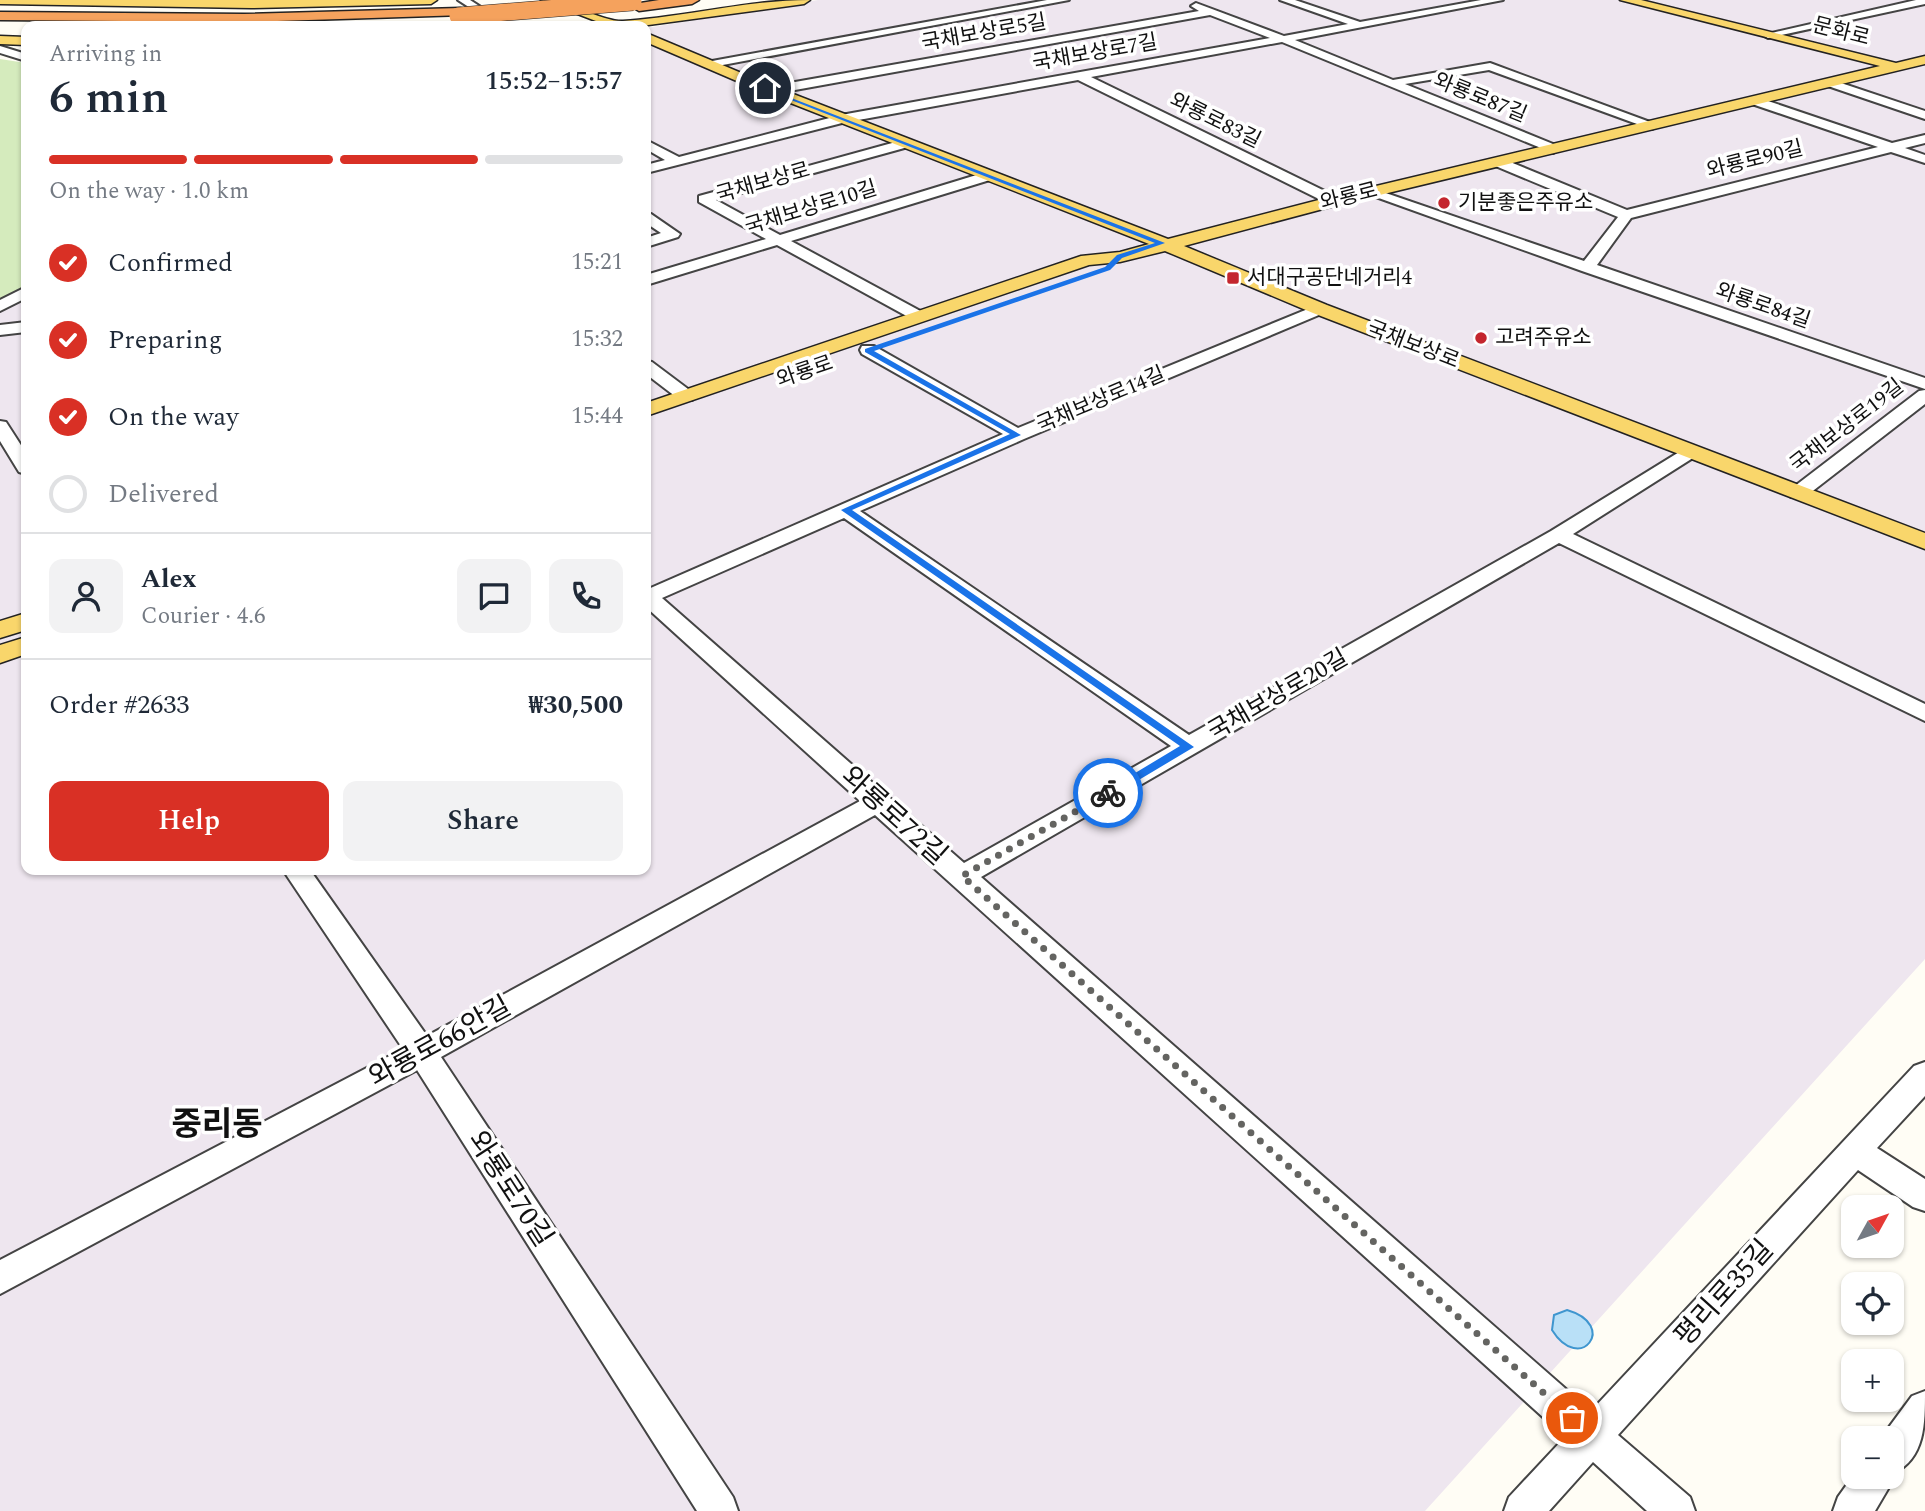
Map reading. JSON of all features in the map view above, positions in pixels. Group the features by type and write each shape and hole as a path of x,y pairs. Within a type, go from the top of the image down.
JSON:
{"highway":[{"path":"0,15 279,21 550,0"},
{"path":"451,7 604,0"},
{"path":"451,7 692,0"},
{"path":"474,21 639,3"},
{"path":"0,26 21,27"}],"main road":[{"path":"0,0 359,1 451,7"},
{"path":"550,0 605,21"},
{"path":"651,21 804,0"},
{"name":"문화로","path":"1626,0 1925,74"},
{"name":"국채보상로","path":"651,39 841,119 1162,243 1320,309 1925,542"},
{"path":"0,40 21,43"},
{"path":"0,48 21,44"},
{"name":"와룡로","path":"651,408 1087,260 1120,257 1162,243 1369,192 1925,60"},
{"name":"와룡로","path":"651,425 1108,268 1120,257"},
{"path":"0,630 21,623"},
{"path":"0,655 21,647"}],"street":[{"path":"712,64 1064,0"},
{"name":"국채보상로7길","path":"1285,0 1356,24"},
{"path":"1303,6 1326,0"},
{"name":"국채보상로7길","path":"651,168 841,119 1498,0"},
{"path":"1768,35 1925,1"},
{"name":"와룡로87길","path":"1194,2 1210,12 1553,149"},
{"path":"451,7 491,21"},
{"name":"국채보상로5길","path":"765,88 795,86 1210,12"},
{"path":"0,48 21,56"},
{"name":"와룡로87길","path":"1392,83 1490,66 1652,125"},
{"name":"와룡로83길","path":"1080,76 1334,201"},
{"path":"1829,83 1925,115"},
{"name":"와룡로90길","path":"1756,101 1925,159"},
{"path":"1894,147 1925,139"},
{"name":"국채보상로","path":"778,239 704,199 903,144"},
{"path":"651,147 677,161"},
{"name":"와룡로90길","path":"1626,215 1894,147"},
{"path":"1498,162 1626,215 1587,268"},
{"name":"국채보상로10길","path":"651,278 988,176"},
{"name":"와룡로84길","path":"1369,192 1925,384"},
{"path":"651,220 673,234 651,241"},
{"path":"778,239 918,316"},
{"path":"0,306 21,295"},
{"name":"국채보상로14길","path":"651,594 1017,435 1320,309"},
{"path":"0,330 21,328"},
{"path":"868,350 1017,435"},
{"path":"651,370 686,396"},
{"name":"국채보상로19길","path":"1798,493 1925,395"},
{"path":"0,426 21,460"},
{"name":"국채보상로20길","path":"962,876 1558,535 1689,452"},
{"path":"845,510 1188,747"},
{"path":"1558,535 1925,713"},
{"name":"와룡로72길","path":"651,600 1676,1511"},
{"name":"와룡로66안길","path":"0,1278 422,1053 878,802"},
{"name":"와룡로70길","path":"299,875 422,1053 719,1511"},
{"name":"평리로35길","path":"1523,1511 1925,1075"},
{"path":"1855,1151 1925,1197"},
{"path":"1904,1438 1925,1409"},
{"path":"1852,1511 1868,1489"}],"shaded area":[{"path":"818,0 1925,0 1925,959 1425,1511 0,1511 0,307 21,296 21,875 651,875 651,27"}],"green space":[{"path":"0,59 21,62 21,289 0,300"}],"water":[{"path":"1567,1310 1582,1317 1591,1326 1590,1342 1583,1347 1573,1348 1563,1343 1552,1330 1554,1315"}],"way so far":[{"path":"1108,793 962,876 1572,1418"}],"place":[{"name":"기분좋은주유소","path":"1444,203"},
{"name":"서대구공단네거리4","path":"1233,278"},
{"name":"고려주유소","path":"1481,338"}],"district":[{"name":"중리동","path":"217,1125"}],"route":[{"path":"765,88 1162,243 1120,257 1108,268 868,350 1017,435 845,510 1188,747 1108,793"}]}
